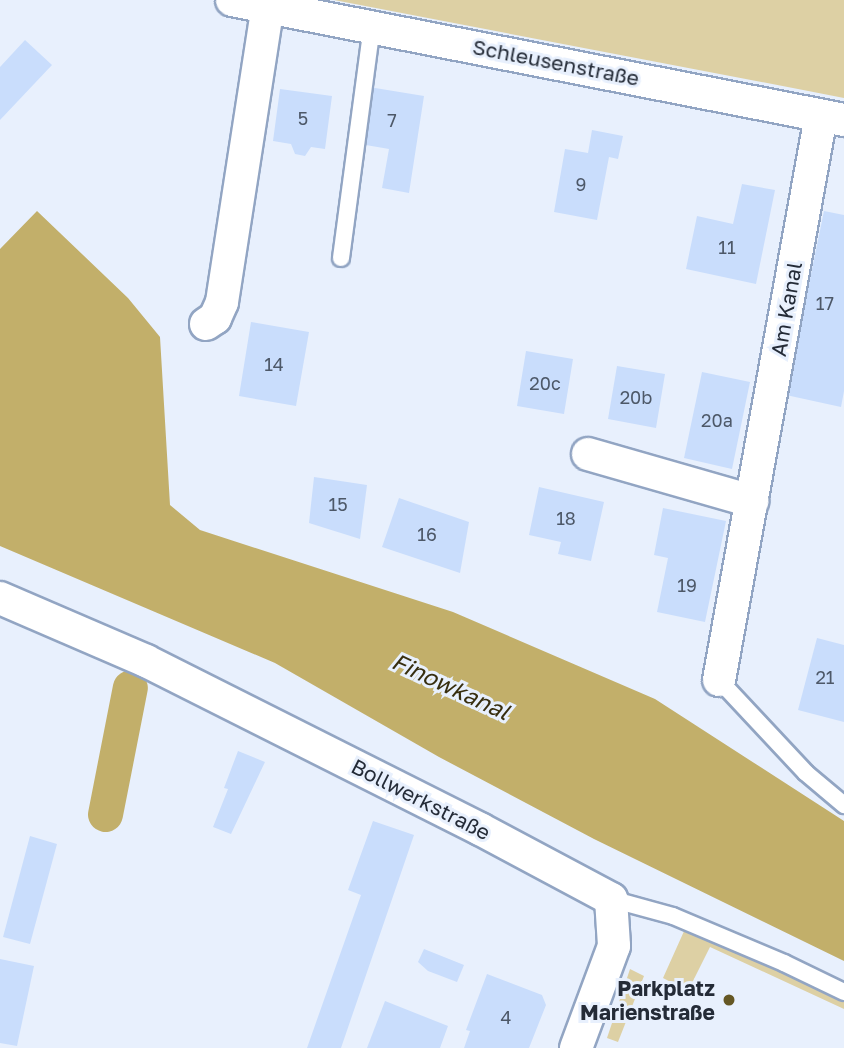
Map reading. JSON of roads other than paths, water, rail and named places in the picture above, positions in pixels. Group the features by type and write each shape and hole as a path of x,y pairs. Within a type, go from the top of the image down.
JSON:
{"street":[{"name":"Schleusenstraße","path":"232,0 832,118"},
{"path":"206,324 215,318 222,302 268,5"},
{"name":"Am Kanal","path":"719,680 752,501 832,118"},
{"path":"589,454 752,501"},
{"name":"Bollwerkstraße","path":"0,598 146,661 480,829 611,899"},
{"path":"576,1048 614,946 611,899"}],"lane":[{"path":"341,258 372,26"},
{"name":"Am Kanal","path":"719,680 806,773 844,805"},
{"name":"Bollwerkstraße","path":"611,899 784,963 844,992"}],"water":[{"name":"Finowkanal","path":"37,211 128,298 160,337 170,505 200,530 453,612 655,699 844,821 844,961 594,839 439,757 275,663 0,546 0,249"}],"waterway":[{"path":"105,814 130,687"}],"place":[{"name":"Parkplatz Marienstraße","path":"729,1000"}]}
